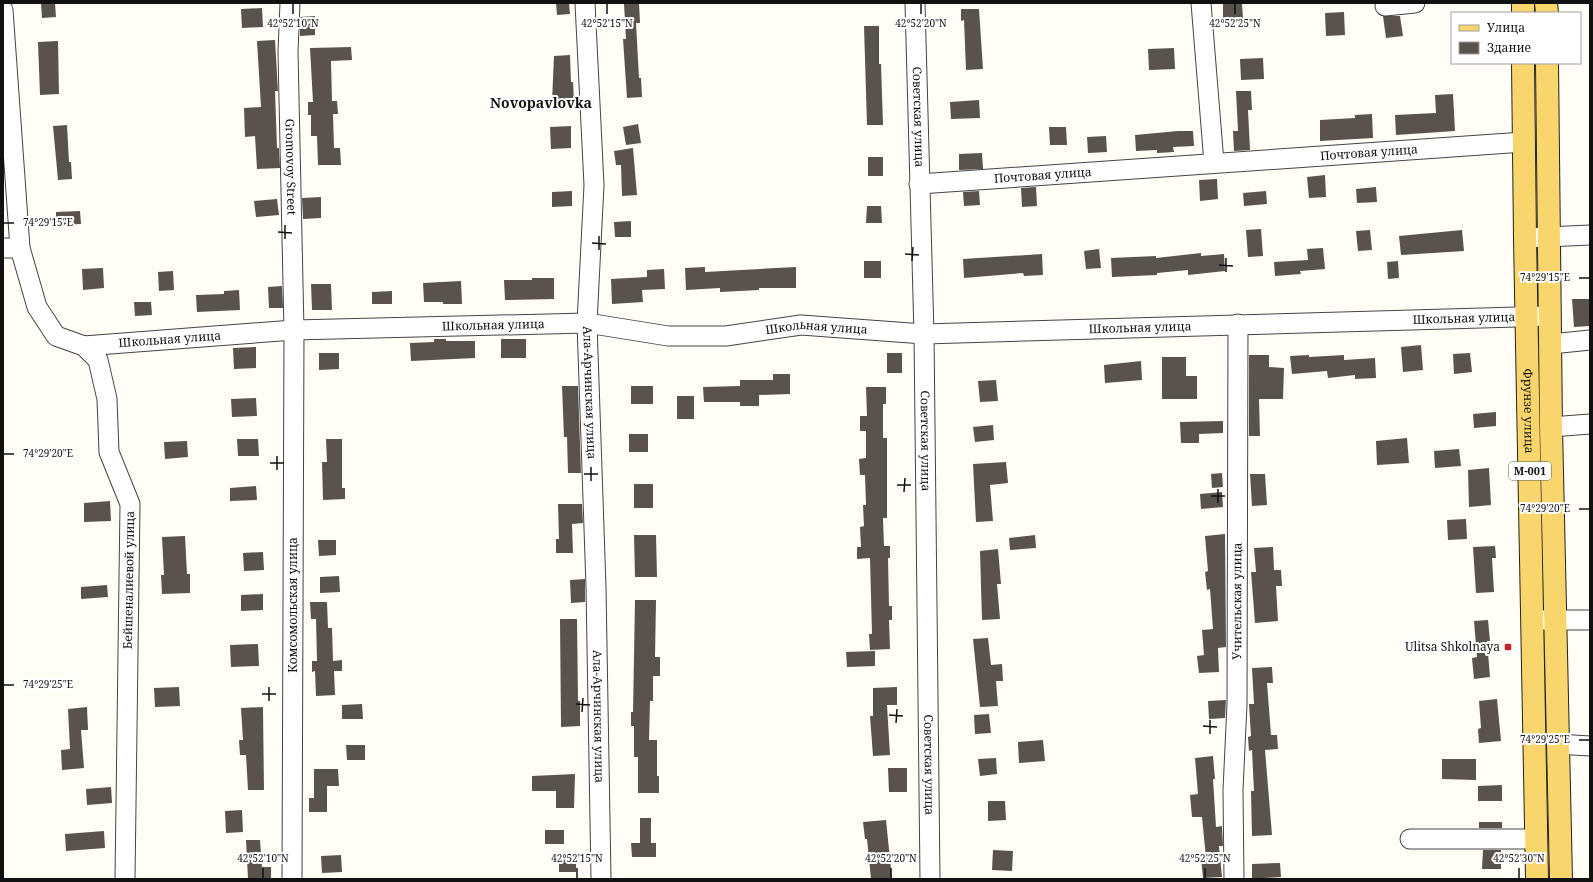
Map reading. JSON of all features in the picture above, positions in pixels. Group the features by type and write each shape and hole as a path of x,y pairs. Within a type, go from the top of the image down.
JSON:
{"main road":[{"name":"Фрунзе улица","path":"1523,64 1537,879"},
{"name":"Фрунзе улица","path":"1547,64 1557,744 1561,879"}],"street":[{"name":"Gromovoy Street","path":"290,3 288,52 294,330"},
{"name":"Ала-Арчинская улица","path":"585,3 594,185 587,323 596,587 601,879"},
{"name":"Советская улица","path":"915,3 924,334 930,879"},
{"path":"1201,3 1214,164"},
{"path":"1385,6 1415,3"},
{"path":"3,10 11,248"},
{"name":"Почтовая улица","path":"919,184 1524,142"},
{"path":"1525,238 1590,235"},
{"name":"Бейшеналиевой улица","path":"11,248 37,307 56,336 84,346 98,360 107,399 109,452 130,504 125,879"},
{"name":"Школьная улица","path":"84,346 294,330 587,323 668,336 726,336 801,326 924,334 1550,316"},
{"name":"Учительская улица","path":"1234,879 1233,790 1237,696 1238,324"},
{"name":"Комсомольская улица","path":"292,879 294,330"},
{"path":"1551,344 1590,340"},
{"path":"1552,427 1590,424"},
{"path":"1533,620 1590,620"},
{"path":"1557,744 1590,746"},
{"path":"1410,839 1536,840"}],"building":[{"path":"41,3 55,3 56,17 42,18"},
{"path":"556,3 569,3 570,14 557,15"},
{"path":"639,3 640,23 636,23 639,78 641,78 642,97 627,98 623,39 626,39 624,4"},
{"path":"1223,3 1242,3 1243,19 1223,19"},
{"path":"262,8 263,27 242,28 241,9"},
{"path":"961,9 979,9 983,69 966,70 964,20 961,21"},
{"path":"1344,12 1345,35 1326,36 1325,13"},
{"path":"315,16 315,35 300,36 300,17"},
{"path":"1383,16 1400,16 1403,36 1386,38"},
{"path":"864,26 879,26 879,64 881,64 883,125 867,125"},
{"path":"275,40 278,91 275,91 277,148 279,148 280,168 257,169 255,136 245,137 244,108 261,107 257,41"},
{"path":"58,41 59,94 40,95 38,42"},
{"path":"351,47 352,60 331,61 332,101 337,101 338,114 333,114 334,148 340,148 341,165 318,165 317,136 311,136 311,115 308,115 308,102 313,102 310,48"},
{"path":"1174,48 1175,69 1149,70 1148,49"},
{"path":"570,55 571,82 573,82 574,101 552,102 554,56"},
{"path":"1263,58 1264,79 1241,80 1240,59"},
{"path":"1236,91 1251,91 1252,110 1248,110 1250,150 1234,151 1233,131 1238,131"},
{"path":"1453,94 1455,131 1396,135 1395,115 1436,113 1435,95"},
{"path":"979,100 980,118 951,119 950,102"},
{"path":"1372,114 1373,138 1320,141 1320,120 1355,118 1355,115"},
{"path":"638,124 641,143 626,145 623,127"},
{"path":"67,125 69,162 71,162 72,179 58,180 53,126"},
{"path":"571,126 571,148 551,149 550,127"},
{"path":"1049,127 1066,127 1067,145 1050,145"},
{"path":"1193,131 1194,146 1173,147 1174,152 1157,153 1157,150 1136,151 1135,135"},
{"path":"1106,136 1107,152 1088,153 1087,137"},
{"path":"633,148 637,195 622,196 621,165 616,165 614,151"},
{"path":"982,153 983,169 959,170 959,154"},
{"path":"868,157 883,157 883,176 868,176"},
{"path":"1325,175 1326,197 1309,198 1307,177"},
{"path":"1217,179 1218,199 1200,201 1199,180"},
{"path":"1036,187 1037,206 1022,207 1021,188"},
{"path":"1376,187 1377,202 1357,203 1356,189"},
{"path":"572,191 572,206 552,207 552,192"},
{"path":"979,191 980,205 964,206 963,192"},
{"path":"1266,191 1267,204 1244,206 1243,193"},
{"path":"321,197 321,218 303,219 302,198"},
{"path":"277,199 279,215 256,217 254,201"},
{"path":"867,206 881,206 882,223 866,223"},
{"path":"80,211 81,224 56,225 56,212"},
{"path":"631,221 631,237 615,237 614,222"},
{"path":"1261,229 1263,256 1248,257 1246,230"},
{"path":"1370,230 1372,250 1358,251 1356,231"},
{"path":"1462,230 1464,251 1401,255 1399,236"},
{"path":"1323,248 1325,269 1300,271 1301,274 1275,276 1274,262 1308,260 1307,249"},
{"path":"1099,249 1101,268 1086,269 1084,251"},
{"path":"1201,253 1201,256 1224,254 1225,271 1188,275 1188,270 1157,273 1157,275 1112,277 1111,258 1156,256 1156,258"},
{"path":"1042,254 1043,275 1024,276 1023,273 964,278 963,259"},
{"path":"864,261 881,261 881,278 864,278"},
{"path":"1398,261 1399,278 1388,279 1387,262"},
{"path":"705,267 705,272 796,267 796,288 759,288 759,290 720,292 720,288 686,290 685,268"},
{"path":"103,268 104,288 83,290 82,269"},
{"path":"664,269 665,289 642,290 643,302 612,304 611,279 647,277 647,270"},
{"path":"173,271 174,290 159,291 158,272"},
{"path":"532,278 554,278 554,299 505,300 504,280 532,280"},
{"path":"461,281 462,304 424,302 423,283"},
{"path":"311,284 331,284 332,310 312,310"},
{"path":"282,286 283,308 269,308 268,287"},
{"path":"239,290 240,310 197,312 196,295 224,294 224,291"},
{"path":"392,291 392,304 372,304 372,292"},
{"path":"1572,299 1590,299 1590,326 1574,327"},
{"path":"134,302 151,302 152,315 135,316"},
{"path":"434,339 446,339 446,341 475,341 475,358 411,361 410,343 434,342"},
{"path":"501,339 526,339 526,358 501,358"},
{"path":"1421,345 1423,370 1403,372 1401,347"},
{"path":"256,347 256,368 234,369 233,348"},
{"path":"319,353 339,353 339,369 319,370"},
{"path":"887,353 902,353 902,373 887,373"},
{"path":"1470,353 1472,372 1454,374 1453,354"},
{"path":"1249,355 1269,355 1269,367 1284,368 1283,399 1259,399 1260,436 1249,436"},
{"path":"1309,355 1309,357 1344,355 1344,360 1375,358 1376,378 1355,379 1355,375 1328,378 1327,371 1292,374 1290,356"},
{"path":"1162,357 1186,357 1186,376 1197,376 1197,399 1162,399"},
{"path":"1141,361 1142,380 1105,383 1104,365"},
{"path":"773,374 790,374 790,394 759,395 759,406 740,406 740,402 704,402 703,387 740,386 740,380 773,380"},
{"path":"996,380 998,401 980,402 978,381"},
{"path":"562,386 578,386 581,473 568,473 567,437 564,437"},
{"path":"631,386 653,386 653,404 631,404"},
{"path":"866,387 886,387 886,404 883,404 883,438 887,438 887,518 883,518 884,546 890,546 890,558 888,558 889,606 892,606 892,620 889,620 890,649 870,650 869,634 872,634 870,558 857,559 857,547 861,547 860,527 864,526 863,505 866,505 865,475 860,475 859,459 866,458 866,431 860,431 860,416 867,416"},
{"path":"677,396 694,396 694,419 677,419"},
{"path":"256,398 257,416 232,417 231,399"},
{"path":"1496,412 1496,426 1474,428 1473,414"},
{"path":"1223,421 1223,433 1199,434 1199,443 1181,443 1180,422"},
{"path":"993,425 994,440 975,442 973,427"},
{"path":"629,434 648,434 648,452 629,452"},
{"path":"1407,438 1409,463 1377,465 1376,441"},
{"path":"237,439 258,439 259,456 238,456"},
{"path":"326,439 342,439 342,488 345,488 345,499 323,500 322,462 327,462"},
{"path":"187,441 188,457 165,459 164,442"},
{"path":"1459,449 1461,466 1435,468 1434,451"},
{"path":"1006,462 1008,483 990,485 993,521 976,522 973,464"},
{"path":"1489,468 1491,505 1469,507 1468,470"},
{"path":"1222,473 1223,487 1212,488 1211,474"},
{"path":"1250,474 1265,474 1267,505 1252,506"},
{"path":"634,484 653,484 653,508 634,508"},
{"path":"256,486 257,500 230,501 230,488"},
{"path":"1222,492 1223,507 1201,509 1200,494"},
{"path":"110,501 111,521 84,522 84,503"},
{"path":"558,504 582,504 583,523 572,524 573,553 556,553 556,539 559,539"},
{"path":"1466,519 1467,539 1448,540 1447,520"},
{"path":"1225,534 1226,647 1218,648 1219,672 1199,673 1197,656 1204,655 1202,630 1213,629 1210,589 1207,590 1205,572 1208,571 1205,536"},
{"path":"634,535 656,535 657,577 635,577"},
{"path":"1035,535 1036,548 1010,550 1009,538"},
{"path":"185,536 187,574 190,574 190,593 162,594 161,575 164,575 162,537"},
{"path":"318,540 336,540 336,555 319,556"},
{"path":"1495,546 1496,558 1492,558 1494,592 1476,593 1473,547"},
{"path":"1273,547 1274,570 1281,570 1282,586 1276,586 1278,621 1255,623 1251,572 1256,572 1254,548"},
{"path":"998,549 1001,584 997,584 1000,619 982,620 980,551"},
{"path":"263,552 264,570 244,571 243,553"},
{"path":"339,576 340,592 320,593 320,577"},
{"path":"585,579 585,602 571,603 570,580"},
{"path":"107,585 108,597 81,599 81,587"},
{"path":"263,594 263,610 241,611 241,595"},
{"path":"635,600 656,600 655,657 660,657 660,676 653,676 653,701 650,701 649,740 657,740 657,776 659,776 659,793 638,793 638,757 634,757 634,726 631,726 631,712 633,712"},
{"path":"310,602 327,602 328,628 332,628 333,661 342,660 342,671 334,671 335,695 316,696 315,671 312,672 312,661 317,661 316,619 311,619"},
{"path":"560,619 577,619 578,701 580,701 580,726 561,727"},
{"path":"1488,620 1490,641 1487,641 1490,677 1474,679 1472,658 1477,657 1474,621"},
{"path":"988,638 991,665 1002,664 1003,681 996,681 998,706 980,707 973,639"},
{"path":"258,644 259,666 231,667 230,645"},
{"path":"875,651 875,666 847,667 846,652"},
{"path":"1272,667 1273,683 1267,683 1271,735 1277,735 1278,749 1265,750 1272,835 1252,836 1251,791 1254,791 1252,750 1249,751 1248,737 1251,736 1249,704 1254,704 1252,668"},
{"path":"179,687 180,706 155,707 154,688"},
{"path":"897,687 897,705 887,705 890,755 873,756 870,716 873,716 873,688"},
{"path":"1497,699 1501,741 1479,743 1478,729 1481,728 1479,701"},
{"path":"1226,700 1225,718 1209,719 1208,701"},
{"path":"362,704 363,719 342,719 342,705"},
{"path":"87,707 88,730 81,730 84,768 62,770 61,750 70,749 68,709"},
{"path":"263,707 264,790 248,790 246,755 240,755 239,740 243,740 241,708"},
{"path":"989,714 991,733 975,734 974,715"},
{"path":"1043,740 1045,761 1019,763 1018,742"},
{"path":"346,745 365,745 365,760 347,760"},
{"path":"1213,756 1216,827 1222,826 1223,846 1219,846 1222,877 1203,878 1201,858 1206,858 1202,817 1192,817 1190,795 1198,794 1195,758"},
{"path":"996,758 997,774 980,776 978,759"},
{"path":"1442,759 1476,759 1476,780 1442,779"},
{"path":"888,768 907,768 907,792 889,792"},
{"path":"314,769 338,769 339,786 327,786 327,812 309,812 309,798 314,798"},
{"path":"575,774 574,808 556,808 556,791 532,791 532,776"},
{"path":"1502,785 1502,801 1478,801 1478,786"},
{"path":"111,787 112,803 87,805 86,789"},
{"path":"988,801 1005,801 1006,820 988,821"},
{"path":"242,810 243,832 226,833 225,811"},
{"path":"640,818 651,818 651,843 656,843 656,857 632,857 631,843 640,843"},
{"path":"886,820 892,879 871,879 867,839 865,839 863,822"},
{"path":"1479,822 1502,822 1502,828 1479,828"},
{"path":"545,830 564,830 564,844 545,844"},
{"path":"104,831 105,848 66,851 65,834"},
{"path":"246,840 260,840 262,867 271,867 271,879 248,879"},
{"path":"993,850 1013,851 1012,871 992,870"},
{"path":"1483,850 1501,850 1501,869 1482,869"},
{"path":"341,855 342,872 322,873 321,856"},
{"path":"559,855 576,855 576,872 559,872"},
{"path":"1280,863 1281,877 1252,879 1252,864"}],"place":[{"name":"Ulitsa Shkolnaya","path":"1508,647"}],"district":[{"name":"Novopavlovka","path":"541,103"}]}
